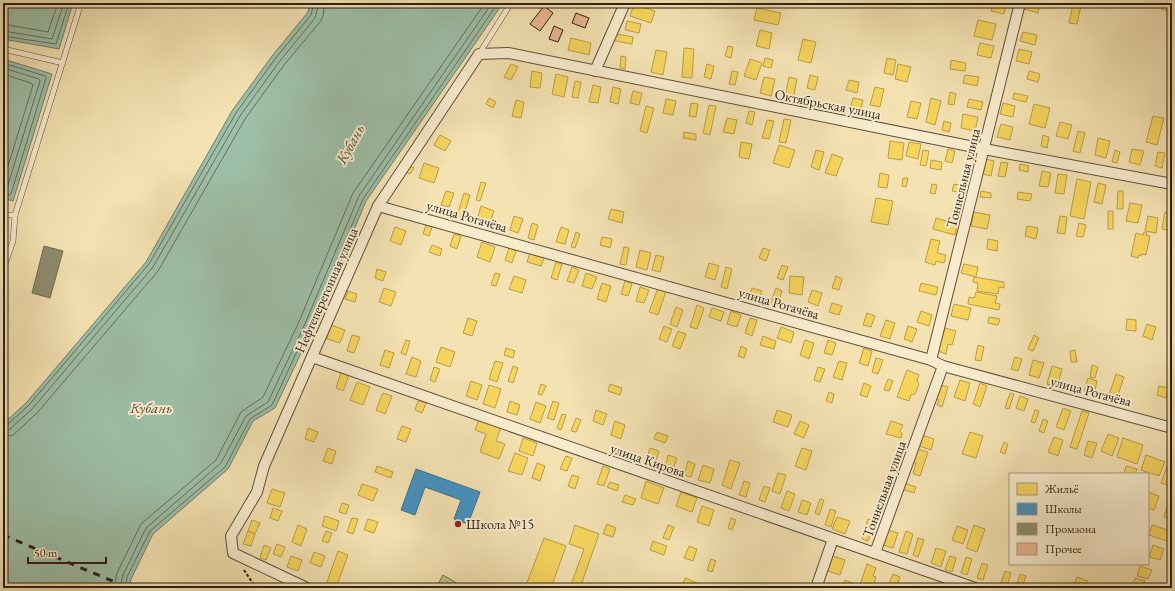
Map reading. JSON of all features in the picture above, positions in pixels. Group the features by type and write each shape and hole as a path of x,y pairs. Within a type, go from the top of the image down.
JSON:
{"street":[{"path":"595,71 625,3"},
{"name":"Тоннельная улица","path":"931,360 1020,3"},
{"name":"Октябрьская улица","path":"479,54 508,53 984,150 1172,184"},
{"name":"Нефтеперегонная улица","path":"307,588 233,552 231,536 257,492 264,466 378,206 479,54"},
{"name":"улица Рогачёва","path":"378,206 931,360 943,366 1172,428"},
{"name":"улица Кирова","path":"312,358 975,588"},
{"name":"Тоннельная улица","path":"875,553 943,366"},
{"path":"816,588 833,539"}],"lane":[{"path":"3,270 13,241 15,215 81,3"},
{"path":"479,54 511,3"},
{"path":"3,49 63,63"},
{"path":"3,215 15,215"}],"shaded area":[{"path":"443,575 465,588 436,588"}],"water":[{"path":"3,3 73,3 59,49 3,39"},
{"name":"Кубань","path":"310,3 503,3 366,201 312,330 275,408 253,421 228,469 153,534 131,579 129,588 3,588 3,424 26,403 146,262 232,111 272,56 308,12"},
{"path":"3,59 52,74 13,201 3,198"}],"building: Жильё":[{"path":"921,3 943,3 941,8"},
{"path":"993,3 1006,6 1004,14 991,11"},
{"path":"1026,3 1040,3 1038,13 1024,9"},
{"path":"1163,3 1172,3 1170,12 1161,9"},
{"path":"634,4 655,11 651,23 630,16"},
{"path":"1073,4 1081,6 1077,24 1069,23"},
{"path":"757,8 781,13 778,25 754,20"},
{"path":"978,20 996,24 992,40 974,36"},
{"path":"627,21 641,24 639,33 625,30"},
{"path":"760,30 772,33 769,49 756,46"},
{"path":"1023,32 1037,35 1035,45 1020,41"},
{"path":"612,33 633,37 632,44 611,40"},
{"path":"571,38 591,43 589,55 568,50"},
{"path":"803,39 816,42 811,63 798,60"},
{"path":"980,43 994,46 991,58 977,55"},
{"path":"728,46 733,47 731,58 725,56"},
{"path":"684,48 694,49 692,78 682,77"},
{"path":"1019,49 1032,52 1029,64 1016,61"},
{"path":"656,50 667,52 663,75 651,72"},
{"path":"621,56 626,57 625,69 620,68"},
{"path":"765,58 773,60 771,68 763,66"},
{"path":"887,58 896,60 893,75 884,73"},
{"path":"750,59 762,63 756,80 744,76"},
{"path":"951,60 966,63 965,71 950,69"},
{"path":"511,64 518,67 511,80 504,77"},
{"path":"707,64 714,66 711,79 704,77"},
{"path":"898,64 911,67 907,82 895,79"},
{"path":"532,71 542,73 540,88 530,87"},
{"path":"732,71 738,72 735,85 729,84"},
{"path":"1029,71 1040,74 1038,82 1027,79"},
{"path":"556,74 568,77 564,97 552,94"},
{"path":"810,75 818,77 815,90 807,88"},
{"path":"965,75 979,77 977,86 963,83"},
{"path":"764,77 775,79 771,96 760,93"},
{"path":"789,77 797,79 793,100 785,98"},
{"path":"849,80 859,82 857,93 846,90"},
{"path":"575,81 581,82 578,98 572,97"},
{"path":"593,85 601,87 598,103 589,102"},
{"path":"613,87 621,89 618,104 610,102"},
{"path":"875,87 884,89 880,107 870,105"},
{"path":"633,91 642,93 639,105 630,103"},
{"path":"950,92 956,94 954,105 948,104"},
{"path":"1014,93 1028,96 1026,102 1013,99"},
{"path":"489,98 496,102 493,108 486,104"},
{"path":"853,98 863,100 860,112 850,110"},
{"path":"931,98 941,101 935,125 926,122"},
{"path":"666,99 676,101 673,115 663,113"},
{"path":"969,99 983,102 981,110 967,107"},
{"path":"516,100 524,102 521,118 512,116"},
{"path":"911,101 921,103 917,119 907,117"},
{"path":"691,103 698,104 696,117 689,116"},
{"path":"1003,103 1015,106 1013,117 1000,114"},
{"path":"1034,104 1050,108 1045,128 1029,124"},
{"path":"709,105 716,106 710,135 703,133"},
{"path":"646,106 654,108 647,133 640,131"},
{"path":"749,111 755,112 752,125 746,123"},
{"path":"963,114 978,117 975,131 961,128"},
{"path":"1153,116 1164,118 1157,145 1146,142"},
{"path":"727,118 737,120 734,134 723,132"},
{"path":"784,119 791,120 786,143 779,142"},
{"path":"767,120 774,121 769,139 762,138"},
{"path":"944,121 951,123 949,132 942,130"},
{"path":"1060,122 1072,125 1068,139 1056,136"},
{"path":"1001,124 1013,127 1010,140 997,137"},
{"path":"1078,131 1085,133 1080,153 1073,151"},
{"path":"684,132 696,134 696,140 683,138"},
{"path":"440,135 451,141 445,151 434,145"},
{"path":"1043,135 1049,137 1047,148 1041,146"},
{"path":"1098,138 1110,141 1106,158 1095,155"},
{"path":"890,141 904,143 902,160 888,158"},
{"path":"741,142 752,144 749,159 739,157"},
{"path":"909,142 921,144 918,159 906,156"},
{"path":"779,145 795,150 789,168 773,163"},
{"path":"948,149 955,151 952,163 945,161"},
{"path":"1132,149 1144,151 1140,165 1129,162"},
{"path":"816,150 824,152 819,170 811,167"},
{"path":"923,150 929,151 926,166 920,165"},
{"path":"1115,150 1120,152 1117,163 1112,162"},
{"path":"1158,152 1165,153 1162,168 1155,166"},
{"path":"1172,153 1172,168 1169,168"},
{"path":"832,154 843,158 836,176 825,173"},
{"path":"986,159 994,161 991,176 983,174"},
{"path":"931,160 942,162 941,170 930,168"},
{"path":"1001,162 1008,163 1005,177 998,176"},
{"path":"424,163 439,168 434,183 419,178"},
{"path":"1020,164 1029,166 1028,172 1019,170"},
{"path":"407,165 414,168 410,174 404,171"},
{"path":"1042,171 1051,173 1048,187 1039,186"},
{"path":"880,173 889,175 887,188 878,187"},
{"path":"1058,174 1067,175 1064,194 1055,193"},
{"path":"903,178 908,178 906,187 902,186"},
{"path":"1077,179 1091,182 1084,219 1070,216"},
{"path":"481,182 486,183 480,201 476,200"},
{"path":"1098,183 1106,185 1102,204 1094,202"},
{"path":"932,184 937,185 935,194 930,193"},
{"path":"954,184 968,187 966,194 952,191"},
{"path":"446,191 454,193 449,207 441,205"},
{"path":"981,191 991,193 991,198 980,197"},
{"path":"1118,191 1123,191 1123,209 1117,209"},
{"path":"1018,192 1032,194 1030,201 1017,199"},
{"path":"464,193 470,195 463,218 457,216"},
{"path":"876,198 893,201 888,225 871,222"},
{"path":"1130,203 1142,205 1138,223 1126,221"},
{"path":"481,206 494,211 489,225 477,220"},
{"path":"611,209 624,212 622,223 608,219"},
{"path":"1108,211 1113,211 1113,229 1108,229"},
{"path":"974,212 990,215 987,229 971,226"},
{"path":"1165,212 1172,213 1172,231 1162,229"},
{"path":"514,216 523,219 518,233 510,230"},
{"path":"1060,216 1067,217 1065,234 1057,233"},
{"path":"1148,216 1158,218 1156,233 1145,231"},
{"path":"936,218 957,224 955,235 933,229"},
{"path":"532,223 538,225 534,240 528,238"},
{"path":"1079,223 1086,225 1083,237 1076,236"},
{"path":"426,225 432,227 429,236 423,234"},
{"path":"1027,226 1038,228 1036,239 1025,236"},
{"path":"395,227 406,231 401,245 390,241"},
{"path":"561,227 569,230 565,244 556,242"},
{"path":"576,232 580,234 575,248 571,247"},
{"path":"1144,232 1147,233 1146,235 1150,236 1146,255 1141,254 1138,258 1131,256 1136,233 1143,235"},
{"path":"454,234 461,236 457,249 450,246"},
{"path":"602,237 612,239 610,248 600,245"},
{"path":"931,239 940,241 937,253 946,255 944,263 936,261 935,265 925,262"},
{"path":"988,239 998,241 997,251 987,249"},
{"path":"482,242 495,247 490,262 477,257"},
{"path":"432,245 442,249 440,256 429,252"},
{"path":"624,247 629,248 626,265 620,264"},
{"path":"509,248 516,251 512,263 505,260"},
{"path":"763,248 770,250 766,261 759,258"},
{"path":"640,250 651,253 647,270 636,267"},
{"path":"530,253 544,258 541,266 527,262"},
{"path":"656,255 664,257 660,272 652,270"},
{"path":"556,262 562,264 557,280 551,278"},
{"path":"709,263 719,266 715,280 705,277"},
{"path":"964,264 978,267 976,277 961,273"},
{"path":"782,265 788,267 783,280 777,278"},
{"path":"572,267 579,270 574,283 567,281"},
{"path":"726,267 732,269 727,289 721,287"},
{"path":"377,269 386,272 383,281 375,278"},
{"path":"495,273 500,274 496,286 491,285"},
{"path":"586,273 597,277 592,289 582,286"},
{"path":"514,276 526,280 522,293 509,289"},
{"path":"790,276 804,277 802,295 789,293"},
{"path":"836,276 842,279 839,290 832,288"},
{"path":"974,277 1004,282 1004,288 999,287 998,294 977,291 978,283 973,282"},
{"path":"625,281 632,284 628,296 621,294"},
{"path":"602,283 611,286 606,302 597,299"},
{"path":"921,283 938,287 936,295 919,291"},
{"path":"640,287 649,290 644,303 636,301"},
{"path":"384,288 396,292 391,306 379,302"},
{"path":"658,288 666,291 658,315 649,312"},
{"path":"752,288 762,291 758,302 749,298"},
{"path":"776,288 782,291 777,307 770,305"},
{"path":"812,290 822,293 818,306 808,302"},
{"path":"348,291 357,294 355,302 345,299"},
{"path":"976,292 997,296 995,303 1000,304 999,310 968,304 969,297 974,298"},
{"path":"832,303 842,306 839,315 829,312"},
{"path":"954,304 971,308 968,320 951,316"},
{"path":"697,305 704,308 697,329 690,327"},
{"path":"676,307 683,310 677,327 670,324"},
{"path":"712,308 724,312 721,321 709,317"},
{"path":"731,311 741,315 737,327 727,324"},
{"path":"921,311 932,315 929,326 917,322"},
{"path":"867,313 875,316 871,327 863,325"},
{"path":"989,317 1000,319 998,325 988,323"},
{"path":"468,318 477,321 472,336 463,333"},
{"path":"750,318 757,320 752,336 745,333"},
{"path":"1127,319 1136,320 1136,331 1126,330"},
{"path":"886,320 895,323 890,339 880,336"},
{"path":"1147,324 1156,327 1152,340 1143,336"},
{"path":"331,325 345,330 340,343 327,339"},
{"path":"664,326 672,329 667,342 659,339"},
{"path":"908,326 917,329 912,342 904,339"},
{"path":"781,327 794,332 791,343 777,338"},
{"path":"945,328 956,331 952,345 948,344 946,354 938,351"},
{"path":"678,331 686,334 680,349 672,346"},
{"path":"352,335 360,337 354,353 347,351"},
{"path":"1034,335 1039,338 1033,351 1028,349"},
{"path":"763,336 776,341 774,349 760,345"},
{"path":"406,340 410,341 406,355 401,353"},
{"path":"805,340 814,343 809,359 800,355"},
{"path":"828,340 836,343 832,355 824,353"},
{"path":"978,345 984,347 981,361 975,360"},
{"path":"741,346 747,349 744,358 738,356"},
{"path":"441,347 455,352 450,367 436,362"},
{"path":"506,348 515,351 513,358 504,355"},
{"path":"864,348 872,351 868,366 859,363"},
{"path":"385,350 394,353 389,368 380,365"},
{"path":"1075,350 1077,362 1071,362 1070,351"},
{"path":"412,357 421,361 416,377 406,374"},
{"path":"1015,357 1022,359 1018,371 1011,369"},
{"path":"876,358 883,360 878,374 872,372"},
{"path":"1033,360 1044,363 1039,378 1029,375"},
{"path":"495,361 503,363 497,382 489,379"},
{"path":"839,361 847,363 842,380 833,377"},
{"path":"1092,365 1098,367 1095,378 1090,377"},
{"path":"513,366 518,368 513,383 508,381"},
{"path":"1052,366 1062,369 1057,387 1047,384"},
{"path":"434,367 440,369 435,382 430,380"},
{"path":"818,367 825,369 820,382 814,380"},
{"path":"907,370 919,375 917,381 919,384 915,394 911,395 909,401 897,397"},
{"path":"341,373 349,375 343,391 336,388"},
{"path":"1116,374 1124,377 1115,404 1107,401"},
{"path":"1088,378 1097,381 1094,395 1084,392"},
{"path":"888,379 893,381 889,391 884,390"},
{"path":"960,380 970,383 965,401 954,397"},
{"path":"471,381 482,385 477,400 466,396"},
{"path":"357,382 370,387 363,405 350,400"},
{"path":"864,383 871,386 867,397 860,395"},
{"path":"980,383 987,386 980,407 973,404"},
{"path":"541,384 546,386 542,395 538,394"},
{"path":"610,384 622,388 620,395 608,391"},
{"path":"936,384 948,387 942,407 937,405 939,400 931,398"},
{"path":"489,385 501,389 495,408 483,404"},
{"path":"1159,386 1169,388 1166,398 1157,395"},
{"path":"829,392 834,394 832,403 826,401"},
{"path":"383,393 392,396 385,414 376,410"},
{"path":"1010,393 1014,394 1009,409 1005,408"},
{"path":"1020,396 1028,399 1024,411 1016,408"},
{"path":"418,401 426,403 422,413 415,410"},
{"path":"510,401 520,405 517,415 507,412"},
{"path":"553,401 559,403 554,420 547,418"},
{"path":"536,402 546,406 540,423 530,419"},
{"path":"1063,408 1071,411 1064,430 1056,427"},
{"path":"596,410 607,414 603,425 593,421"},
{"path":"777,410 792,415 788,427 773,422"},
{"path":"1035,410 1039,411 1035,423 1031,422"},
{"path":"1082,411 1089,413 1077,449 1070,447"},
{"path":"562,414 566,415 561,430 557,428"},
{"path":"576,418 581,420 576,432 571,431"},
{"path":"479,419 501,427 496,441 505,444 499,459 480,452 486,434 475,430"},
{"path":"1043,419 1048,421 1044,433 1039,431"},
{"path":"615,421 625,425 621,439 611,435"},
{"path":"800,421 809,425 804,438 794,434"},
{"path":"891,421 903,425 900,431 902,434 901,438 886,434"},
{"path":"402,426 411,429 406,442 397,439"},
{"path":"308,428 318,432 314,442 305,439"},
{"path":"657,432 668,436 665,443 654,439"},
{"path":"970,432 983,436 976,458 962,454"},
{"path":"1108,434 1119,438 1112,456 1101,451"},
{"path":"922,435 934,439 931,450 919,446"},
{"path":"1054,437 1063,440 1058,456 1048,452"},
{"path":"523,438 537,443 533,456 519,451"},
{"path":"1123,438 1143,445 1137,464 1117,457"},
{"path":"1088,441 1097,443 1092,458 1084,455"},
{"path":"1004,442 1008,444 1005,454 1000,452"},
{"path":"328,448 336,451 332,464 323,461"},
{"path":"650,448 659,451 655,463 646,460"},
{"path":"802,448 812,451 806,470 795,466"},
{"path":"914,448 928,452 920,476 913,474 916,463 910,461"},
{"path":"515,453 528,458 522,475 508,471"},
{"path":"668,455 677,458 673,469 665,467"},
{"path":"1146,455 1165,462 1159,476 1141,470"},
{"path":"566,456 572,458 567,471 560,469"},
{"path":"730,460 740,463 731,489 722,485"},
{"path":"688,461 695,464 691,477 684,475"},
{"path":"537,463 545,466 540,481 532,478"},
{"path":"1168,464 1172,465 1172,487 1161,483"},
{"path":"703,465 714,469 710,483 698,480"},
{"path":"377,466 393,472 391,478 375,472"},
{"path":"603,466 610,469 604,486 597,484"},
{"path":"1126,466 1137,469 1135,473 1124,473"},
{"path":"778,473 786,475 780,494 772,491"},
{"path":"572,475 579,477 575,489 568,486"},
{"path":"646,481 664,488 658,504 641,498"},
{"path":"744,481 750,483 746,497 739,495"},
{"path":"610,482 619,485 617,491 607,487"},
{"path":"904,483 916,487 914,493 902,489"},
{"path":"362,484 378,489 373,501 358,495"},
{"path":"764,486 770,488 765,502 759,500"},
{"path":"272,489 285,493 280,507 267,503"},
{"path":"787,491 795,494 789,511 781,508"},
{"path":"681,492 697,498 692,512 676,506"},
{"path":"1149,492 1159,496 1154,510 1149,508"},
{"path":"625,495 636,499 633,505 622,502"},
{"path":"820,499 824,500 819,515 815,513"},
{"path":"802,500 811,503 807,515 798,512"},
{"path":"342,503 349,505 346,514 339,512"},
{"path":"702,506 714,510 709,526 697,522"},
{"path":"1167,507 1172,508 1172,520 1164,517"},
{"path":"273,508 282,511 278,521 270,518"},
{"path":"830,509 836,511 831,527 825,525"},
{"path":"325,516 339,521 336,531 322,526"},
{"path":"837,517 850,521 845,534 832,529"},
{"path":"352,518 358,519 353,534 347,532"},
{"path":"731,518 736,520 732,530 728,528"},
{"path":"368,519 378,522 374,533 364,530"},
{"path":"868,519 875,521 868,541 862,539"},
{"path":"252,520 260,523 255,534 248,531"},
{"path":"607,524 616,528 613,537 603,534"},
{"path":"298,525 307,529 301,546 292,542"},
{"path":"575,525 599,534 580,588 570,588 584,549 569,544"},
{"path":"668,525 674,527 669,540 663,538"},
{"path":"974,525 985,529 977,552 966,548"},
{"path":"1152,525 1171,531 1167,541 1149,535"},
{"path":"957,526 968,530 963,544 952,540"},
{"path":"888,530 898,533 893,548 883,545"},
{"path":"248,531 255,534 251,546 243,544"},
{"path":"326,531 332,533 328,543 322,541"},
{"path":"906,531 913,534 907,554 899,552"},
{"path":"544,538 566,546 551,588 525,588"},
{"path":"918,538 924,540 918,557 913,555"},
{"path":"653,541 667,546 664,555 650,550"},
{"path":"277,544 285,547 281,557 273,554"},
{"path":"264,545 271,548 266,560 260,558"},
{"path":"1153,545 1164,549 1160,560 1149,557"},
{"path":"689,546 697,549 693,561 684,558"},
{"path":"936,548 946,551 941,567 931,563"},
{"path":"338,551 348,555 336,588 333,588 326,585"},
{"path":"314,552 325,556 321,567 310,563"},
{"path":"291,556 302,560 298,571 287,567"},
{"path":"833,556 845,560 840,575 828,571"},
{"path":"950,556 956,558 952,572 945,570"},
{"path":"966,557 972,559 967,575 961,573"},
{"path":"711,559 716,561 712,572 707,570"},
{"path":"982,563 988,565 983,580 977,578"},
{"path":"867,564 876,568 873,576 876,577 874,583 878,585 878,588 859,588"},
{"path":"1140,566 1152,570 1148,579 1137,576"},
{"path":"1005,571 1011,573 1007,586 1001,584"},
{"path":"893,574 900,577 896,587 889,584"},
{"path":"1020,574 1026,576 1022,588 1016,588"},
{"path":"1077,577 1088,581 1085,588 1073,588"},
{"path":"685,578 697,583 695,588 682,588"},
{"path":"1135,578 1145,581 1142,588 1132,588"},
{"path":"845,580 855,584 853,588 843,584"},
{"path":"1055,584 1064,587 1054,588"}],"building: Школы":[{"path":"416,469 480,492 468,524 454,519 461,500 425,487 415,515 401,510"}],"building: Промзона":[{"path":"44,246 63,251 50,298 32,293"}],"building: Прочее":[{"path":"565,3 578,3 576,7"},
{"path":"544,6 553,13 540,31 530,24"},
{"path":"576,13 589,18 585,28 572,23"},
{"path":"554,26 563,30 558,42 549,39"}],"railway":[{"path":"3,535 129,588"}],"place":[{"name":"Школа №15","path":"458,524"}]}
